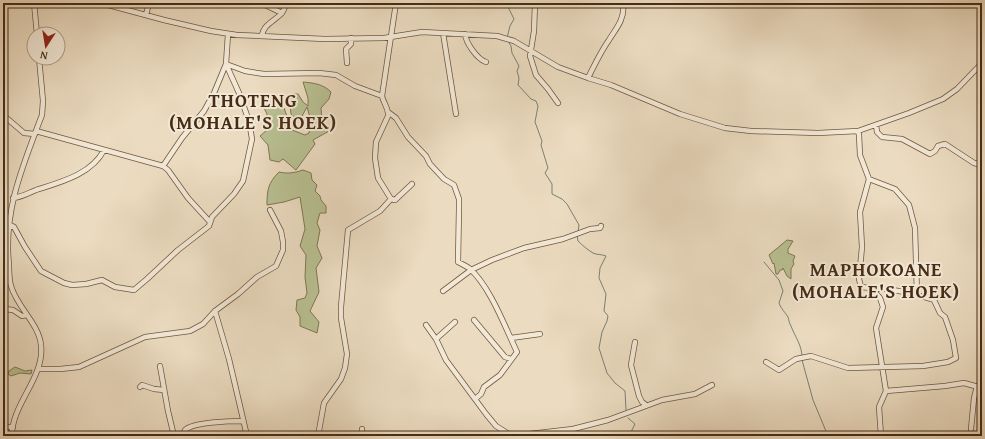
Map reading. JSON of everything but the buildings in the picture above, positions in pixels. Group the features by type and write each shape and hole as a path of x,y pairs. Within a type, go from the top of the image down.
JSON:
{"street":[{"path":"34,3 36,26"},
{"path":"101,3 228,34 302,38 352,38 390,37 422,32 491,35 507,38 558,68 617,87 680,114 725,128 751,131 818,133 858,131 943,99 957,89 982,63"},
{"path":"146,15 148,3"},
{"path":"261,3 282,13"},
{"path":"262,36 267,25 282,13 286,3"},
{"path":"396,3 382,96 383,103 388,112 396,118 408,137 426,156 430,164 444,179 454,185 459,199 460,239 458,262 471,270 478,277 498,310 517,352 511,358 500,376 484,387 481,394 475,399"},
{"path":"535,3 534,31 530,56 536,75 558,103"},
{"path":"588,78 608,40 621,20 624,9 623,6"},
{"path":"443,33 456,114"},
{"path":"164,166 182,138 204,111 214,94 226,64 228,34"},
{"path":"465,34 468,44 481,60 486,62"},
{"path":"347,63 346,49 351,44 352,38"},
{"path":"226,64 245,71 264,74 320,73 336,75 356,86 382,96"},
{"path":"8,224 14,227 41,271 64,283 72,285 86,284 102,280 115,287 134,290 178,250 209,226 212,216 234,194 243,181 252,138 249,121 239,93 226,64"},
{"path":"12,436 13,427 19,409 39,369 42,344 39,336 16,299 10,285 8,256 8,224 13,198 42,115 43,101 40,66"},
{"path":"388,112 385,124 376,142 375,158 378,178 391,199"},
{"path":"3,115 24,133 35,133 164,166 188,198 210,222"},
{"path":"876,125 877,132 882,137 902,139 930,154 935,151 938,146 945,144 974,163 982,165"},
{"path":"766,362 779,370 796,359 811,356 848,368 882,368 923,366 948,362 956,358 953,340 944,317 940,314 934,300 917,294 912,295 892,289 861,287 859,279 862,247 860,212 869,179 860,155 858,131"},
{"path":"13,198 21,197 35,190 72,178 99,158 104,150"},
{"path":"869,179 895,189 909,205 915,228 917,294"},
{"path":"318,436 324,403 341,379 345,368 347,354 341,318 341,307 348,230 380,211 391,199 395,200 412,184"},
{"path":"39,369 79,367 145,337 190,331 203,324 215,311 238,294 257,277 276,266 283,250 283,242 281,231 270,210"},
{"path":"443,291 471,270 492,260 518,250 563,239 590,229 600,228 601,226"},
{"path":"871,288 883,303 882,312 876,328 886,391 879,407 880,436"},
{"path":"3,316 5,309 13,310 22,316 26,315"},
{"path":"215,311 229,360 247,436"},
{"path":"474,320 505,358 511,358"},
{"path":"436,339 455,322"},
{"path":"426,325 436,339 446,360 467,390 496,426 512,436 531,436 573,429 633,412 646,405 662,400 695,394 712,385"},
{"path":"511,338 540,334"},
{"path":"635,342 631,365 639,396 642,402 646,405"},
{"path":"160,366 174,436"},
{"path":"886,391 964,383 980,387 974,398 971,429"},
{"path":"140,387 142,385 154,389 164,390"},
{"path":"182,436 184,431 200,425 243,421"},
{"path":"3,427 13,427"},
{"path":"362,429 362,436"}],"green space":[{"path":"303,82 315,83 331,92 329,99 321,108 322,122 331,130 313,140 315,144 296,170 283,159 279,162 270,160 268,145 260,136 267,130 267,114 263,106 272,102 284,108 292,130 305,135 309,133 311,121 307,107 301,118 295,119 291,114 290,105 293,94 298,94 303,102 308,106 308,98"},
{"path":"303,170 311,173 312,180 317,185 315,191 326,206 326,213 320,213 317,223 320,230 317,246 322,258 316,268 319,292 310,311 319,322 317,333 300,326 300,317 296,310 297,300 305,298 307,293 305,277 306,255 300,246 305,229 300,197 267,205 269,187 272,180 279,172 291,173"},
{"path":"787,240 793,241 788,249 788,253 795,256 793,261 794,264 791,269 791,279 787,276 783,268 778,274 776,274 774,263 773,264 769,255"},
{"path":"15,367 25,371 32,370 31,374 20,373 11,376 8,374 9,371"}],"waterway":[{"path":"507,38 510,26 514,19 508,3"},
{"path":"508,41 519,66 517,71 519,78 518,85 531,99 536,101 538,106 535,122 542,141 541,145 548,168 545,173 552,184 552,194 562,199 567,204 579,225 578,232"},
{"path":"577,235 578,241 589,250 595,254 606,256 600,268 599,278 606,294 604,311 608,316 602,332 599,348 607,373 615,383 625,391 626,410"},
{"path":"764,262 779,280 783,291 779,303 788,317 800,345 802,357"},
{"path":"802,360 813,400 828,436"},
{"path":"628,418 635,424 629,436"}],"district":[{"name":"THOTENG (MOHALE'S HOEK)","path":"253,111"},
{"name":"MAPHOKOANE (MOHALE'S HOEK)","path":"876,280"}]}
